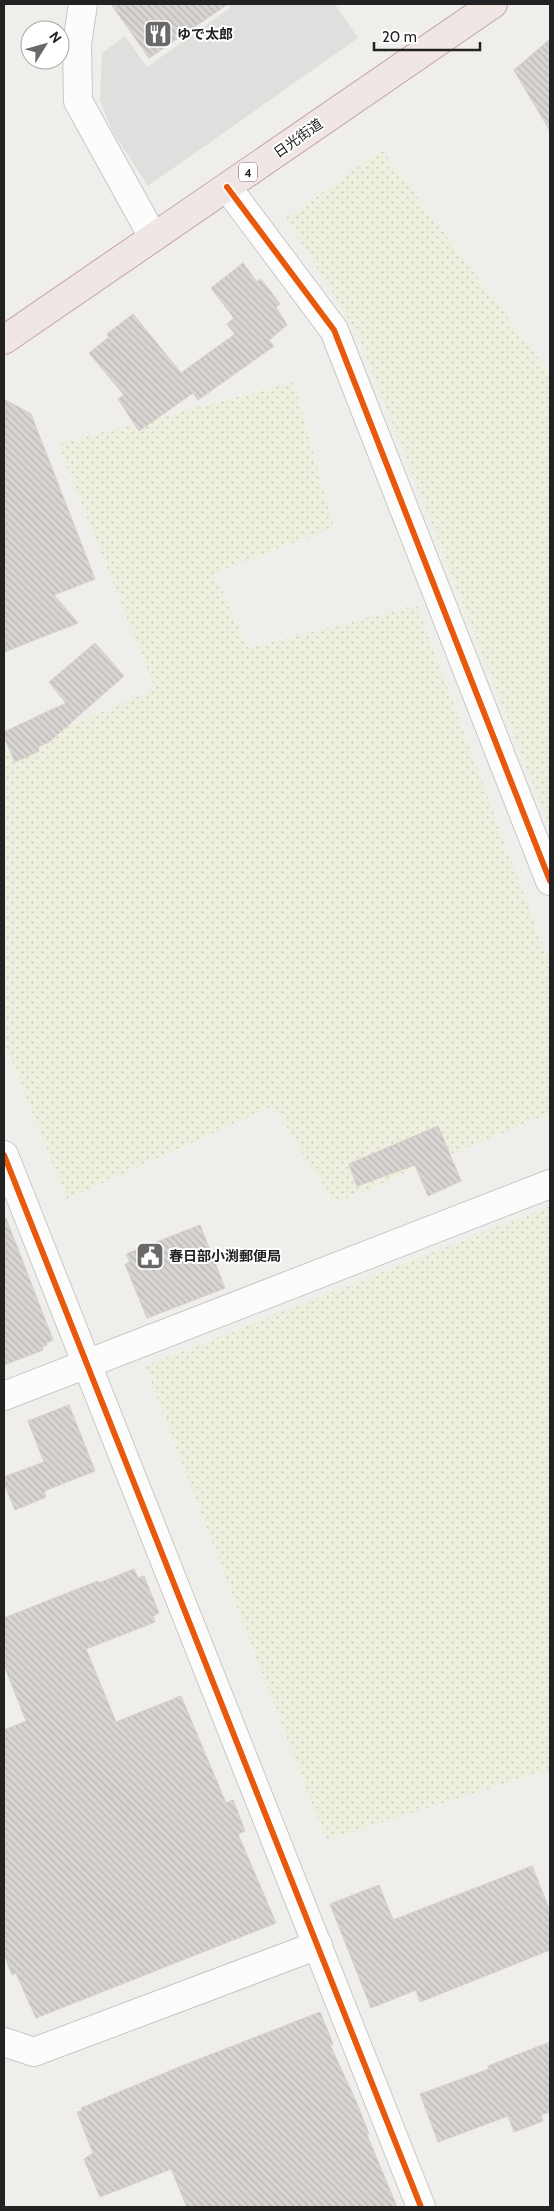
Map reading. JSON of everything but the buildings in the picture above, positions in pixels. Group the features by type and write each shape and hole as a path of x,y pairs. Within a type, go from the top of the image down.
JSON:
{"highway":[{"name":"日光街道","path":"4,340 493,4"}],"street":[{"path":"83,4 77,44 78,101 153,237"},
{"path":"227,187 334,330 550,881"},
{"path":"4,1155 421,2207"},
{"path":"4,1396 550,1184"},
{"path":"4,2042 34,2052 318,1945"}],"green space":[{"path":"382,150 550,374 550,828 358,335 286,218"},
{"path":"294,382 334,527 214,573 248,648 417,605 550,965 550,1113 335,1203 273,1106 67,1199 4,1041 4,754 155,689 58,444"},
{"path":"550,1206 550,1769 326,1840 145,1366"}],"shaded area":[{"path":"227,4 335,4 358,38 148,186 113,132 100,101 102,53 125,36 147,67 230,8"}],"cycle path":[{"path":"227,187 334,330 550,881"},
{"path":"4,1155 421,2207"}],"place":[{"name":"ゆで太郎","path":"158,34"},
{"name":"春日部小渕郵便局","path":"150,1256"}]}
